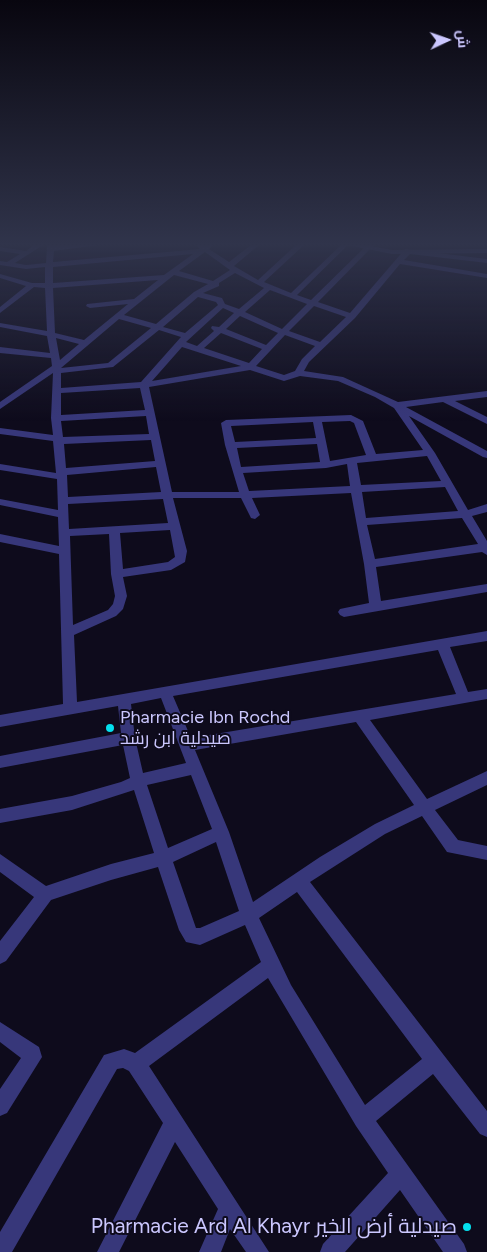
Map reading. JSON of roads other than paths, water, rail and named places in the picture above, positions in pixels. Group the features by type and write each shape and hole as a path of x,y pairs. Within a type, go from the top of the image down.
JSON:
{"street":[{"path":"50,303 51,334 56,369 56,418 60,440 62,474 70,707"},
{"path":"90,306 114,303"},
{"path":"0,406 56,369 134,303"},
{"path":"56,369 110,365 116,362 186,303"},
{"path":"198,349 250,303"},
{"path":"57,391 144,385 206,376 250,367 314,303"},
{"path":"315,303 352,316"},
{"path":"299,373 299,369 305,361 363,303"},
{"path":"144,385 184,340 222,306 320,345"},
{"path":"117,316 158,327 198,349 284,378 299,373 340,379 378,395 487,455"},
{"path":"203,324 267,348"},
{"path":"0,325 51,334 86,343"},
{"path":"2,349 55,356"},
{"path":"117,574 171,566 181,559 182,551 174,526 144,385"},
{"path":"397,405 487,394"},
{"path":"446,400 487,421"},
{"path":"370,564 486,548 430,453 397,405"},
{"path":"56,418 149,413"},
{"path":"255,515 245,495 237,470 226,423 346,417 358,421 372,457"},
{"path":"317,419 326,466"},
{"path":"0,431 60,440 154,437"},
{"path":"230,445 321,441"},
{"path":"237,470 326,466 372,457 430,453"},
{"path":"352,461 361,522 370,564 375,606"},
{"path":"0,467 62,474 160,464"},
{"path":"62,501 167,495 245,495 447,484"},
{"path":"0,502 62,514"},
{"path":"361,522 466,514 487,508"},
{"path":"63,533 174,526"},
{"path":"66,633 112,613 119,606 122,596 117,574 114,530"},
{"path":"0,538 64,551"},
{"path":"344,612 487,588"},
{"path":"0,721 70,707 487,636"},
{"path":"442,644 464,698"},
{"path":"165,692 187,745 194,768 222,832 250,915 271,965 362,1119 456,1252"},
{"path":"187,745 487,694"},
{"path":"124,699 128,738 138,781 187,930 192,936 200,937 250,915 380,829 487,778"},
{"path":"360,717 453,847 487,853"},
{"path":"0,762 128,738"},
{"path":"0,816 72,803 124,788 138,781 194,768"},
{"path":"0,956 46,894 111,872 164,858 222,832"},
{"path":"0,862 37,890 46,894"},
{"path":"299,881 434,1061 487,1127"},
{"path":"136,1064 271,965"},
{"path":"0,1031 32,1054 33,1057 0,1106"},
{"path":"0,1252 111,1062 124,1058 136,1064 258,1252"},
{"path":"362,1119 434,1061"},
{"path":"108,1252 174,1123"},
{"path":"331,1252 401,1174"},
{"path":"210,1252 229,1207"}],"place":[{"name":"Pharmacie Ibn Rochd صيدلية ابن رشد","path":"110,728"},
{"name":"Pharmacie Ard Al Khayr صيدلية أرض الخير","path":"467,1227"}]}
